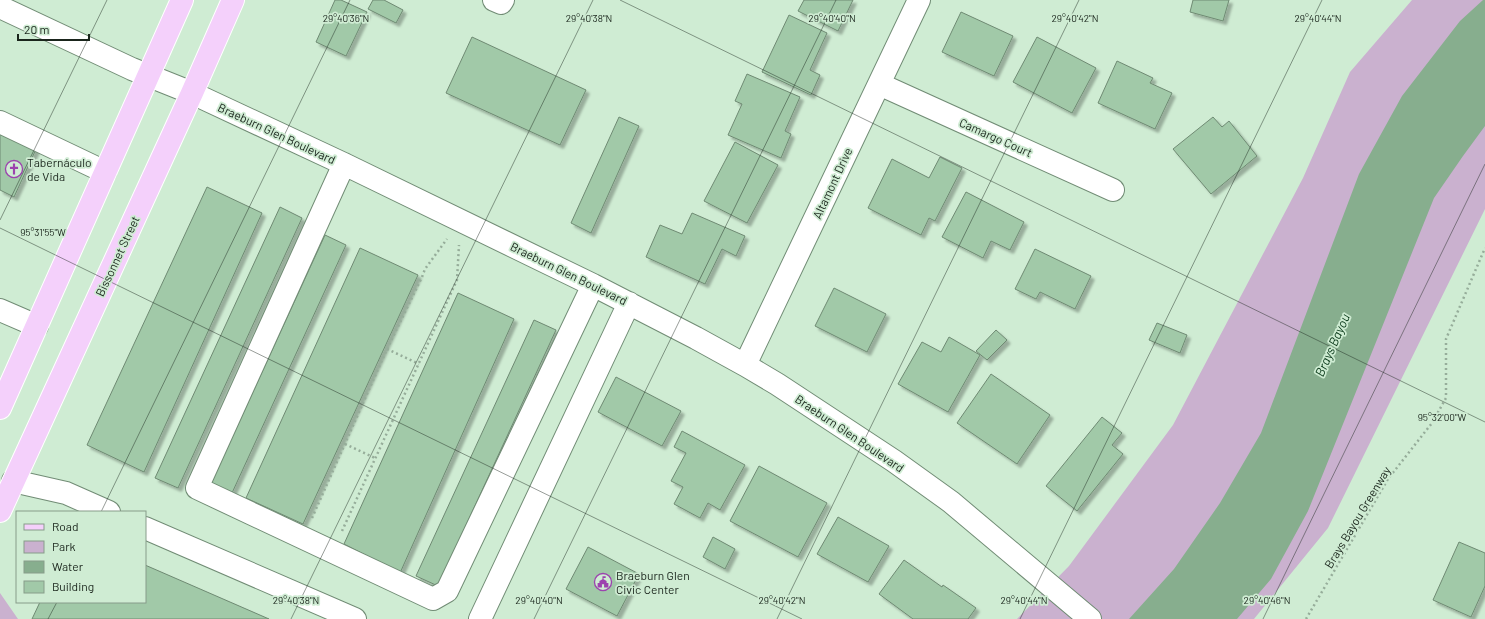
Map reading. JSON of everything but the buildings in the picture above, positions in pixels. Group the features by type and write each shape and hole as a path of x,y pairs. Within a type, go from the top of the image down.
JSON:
{"main road":[{"path":"0,408 182,0"},
{"name":"Bissonnet Street","path":"0,511 7,479 192,93 233,0"}],"street":[{"path":"494,0 502,3 503,0"},
{"name":"Altamont Drive","path":"745,365 919,0"},
{"name":"Braeburn Glen Boulevard","path":"0,7 148,76 192,93 344,164 629,303 745,365 777,384 894,461 951,502 1085,614"},
{"name":"Camargo Court","path":"879,84 1113,190"},
{"path":"0,122 105,172"},
{"path":"344,164 197,488 433,598 448,591 593,285"},
{"path":"480,619 629,303"},
{"path":"0,310 37,326"},
{"path":"7,479 66,493 107,511"},
{"path":"146,528 355,619"}],"path":[{"path":"304,538 387,349 425,269 460,220"},
{"path":"332,551 457,280 460,220"},
{"name":"Brays Bayou Greenway","path":"1306,619 1388,479 1432,423 1446,398 1446,339 1485,248"},
{"path":"387,349 419,364"},
{"path":"345,444 375,458"}],"green space":[{"path":"1412,0 1485,0 1485,209 1328,528 1254,619 1017,619 1069,566 1173,425 1303,178 1350,72"},
{"path":"0,593 18,619 0,619"}],"water":[{"name":"Brays Bayou","path":"1483,0 1485,0 1485,126 1434,198 1308,511 1271,579 1237,619 1129,619 1174,569 1220,503 1261,433 1359,174 1402,96 1460,21"}],"place":[{"name":"Tabernáculo de Vida","path":"14,169"},
{"name":"Braeburn Glen Civic Center","path":"603,582"}]}
